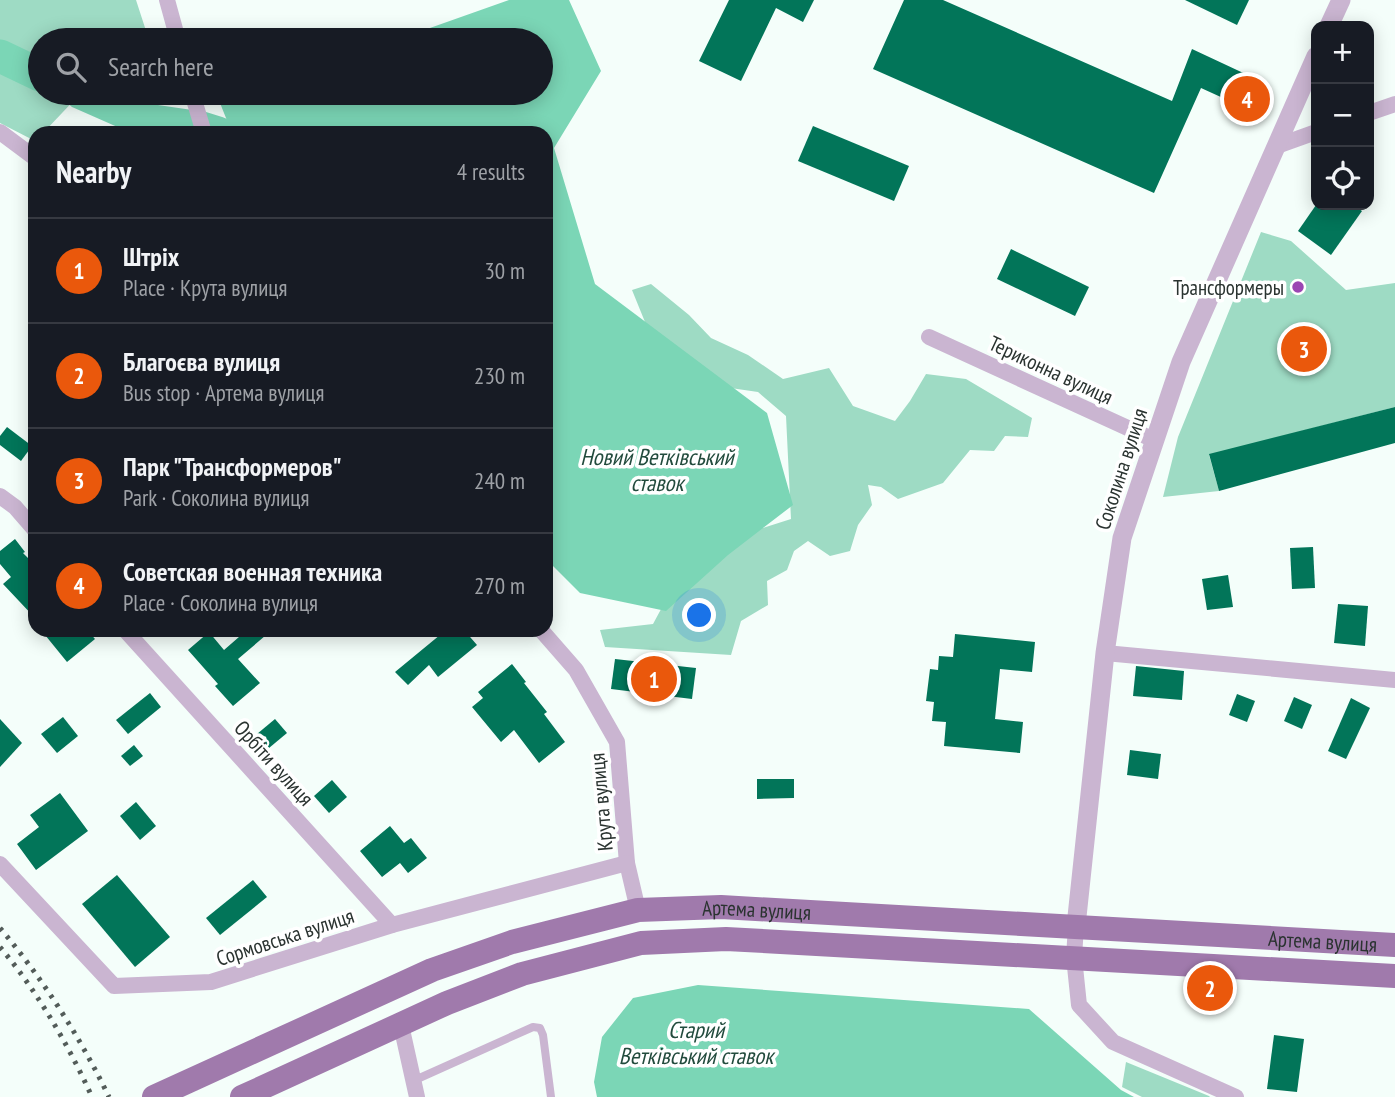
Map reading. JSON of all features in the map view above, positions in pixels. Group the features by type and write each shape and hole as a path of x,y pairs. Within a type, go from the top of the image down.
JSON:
{"main road":[{"name":"Артема вулиця","path":"154,1097 432,970 512,942 638,910 721,907 1395,945"},
{"name":"Артема вулиця","path":"242,1097 447,1003 522,974 641,943 726,939 1395,976"}],"street":[{"path":"167,0 175,28"},
{"path":"1331,21 1341,0"},
{"name":"Соколина вулиця","path":"1076,926 1105,653 1122,538 1181,362 1311,67"},
{"path":"1374,111 1395,104"},
{"path":"196,105 202,126"},
{"path":"0,132 28,153"},
{"path":"1277,146 1311,134"},
{"name":"Териконна вулиця","path":"929,337 1154,440"},
{"path":"0,496 15,507 28,522"},
{"name":"Орбіти вулиця","path":"131,637 392,925"},
{"name":"Крута вулиця","path":"547,637 576,670 617,742 626,863 638,910"},
{"path":"1105,653 1395,680"},
{"name":"Сормовська вулиця","path":"0,864 114,986 211,982 392,925 626,863"},
{"path":"1076,926 1074,957 1079,1005 1113,1042 1236,1097"},
{"path":"401,1025 417,1097"}],"lane":[{"path":"415,1080 533,1027 540,1028 543,1035 551,1097"}],"shaded area":[{"path":"0,0 136,0 145,28 28,28 28,105 70,105 50,126 28,126 28,137 0,123"},
{"path":"1261,232 1291,241 1346,290 1395,283 1395,407 1209,455 1219,491 1163,497 1178,437"},
{"path":"651,284 689,315 711,338 748,355 783,379 829,368 853,406 895,421 926,374 966,379 1032,418 1028,437 1005,436 994,451 970,450 943,483 898,499 881,487 868,485 872,505 858,525 850,551 830,556 808,541 794,551 787,570 767,581 768,605 741,621 731,655 605,647 600,630 653,624 673,587 737,536 791,519 786,416 758,392 710,385 670,357 645,322 632,290"},
{"path":"1126,1062 1210,1097 1142,1097 1122,1087"}],"water":[{"name":"Новий Ветківський ставок","path":"509,0 569,0 601,71 554,148 595,284 767,413 793,505 728,555 666,611 580,593 553,566 553,126 229,126 221,105 553,105 553,28 430,28"},
{"name":"Старий Ветківський ставок","path":"698,985 1029,1009 1121,1090 1134,1097 597,1097 594,1082 602,1037 633,998"}],"building":[{"path":"729,0 814,0 803,22 776,8 741,81 699,61"},
{"path":"904,0 943,0 1172,101 1192,49 1269,85 1256,113 1201,88 1154,193 873,69"},
{"path":"1185,0 1249,0 1237,25"},
{"path":"813,126 909,166 894,201 798,161"},
{"path":"1313,210 1362,211 1331,255 1298,231"},
{"path":"1011,249 1089,287 1075,316 997,279"},
{"path":"1395,407 1395,443 1219,491 1209,454"},
{"path":"7,427 28,443 28,451 21,461 0,445 0,436"},
{"path":"15,539 28,558 28,611 3,584 11,577 0,564 0,551"},
{"path":"1313,547 1315,588 1292,589 1290,548"},
{"path":"1228,575 1233,607 1207,610 1202,579"},
{"path":"1338,604 1368,606 1365,646 1334,643"},
{"path":"955,634 1035,642 1032,672 1000,669 995,719 1023,722 1020,753 944,746 946,722 932,721 934,702 926,701 930,669 938,670 939,656 953,657"},
{"path":"47,637 95,639 67,662"},
{"path":"203,637 213,637 224,650 239,637 264,637 238,659 260,683 233,706 188,650"},
{"path":"438,637 470,637 477,645 438,677 429,665 408,685 395,672"},
{"path":"615,659 696,668 692,699 611,689"},
{"path":"512,664 565,742 539,763 514,730 501,742 472,707 483,698 478,692"},
{"path":"1136,666 1184,671 1182,700 1133,696"},
{"path":"150,693 161,707 128,734 116,720"},
{"path":"1237,694 1255,701 1247,722 1229,715"},
{"path":"1294,697 1312,705 1302,729 1284,721"},
{"path":"1351,698 1370,708 1346,759 1328,751"},
{"path":"63,717 78,736 57,753 41,734"},
{"path":"0,719 22,743 0,767"},
{"path":"275,719 287,733 269,748 257,734"},
{"path":"134,745 143,756 130,766 121,756"},
{"path":"1130,750 1161,754 1158,779 1127,775"},
{"path":"757,779 794,779 794,798 757,799"},
{"path":"332,780 347,797 329,813 314,796"},
{"path":"60,793 88,831 36,870 17,844 39,827 30,815"},
{"path":"136,802 156,826 140,840 120,816"},
{"path":"390,826 404,843 411,838 427,858 408,873 400,863 382,877 360,851"},
{"path":"117,875 170,937 135,967 82,904"},
{"path":"253,880 267,897 220,935 206,918"},
{"path":"1274,1035 1304,1039 1297,1092 1267,1089"}],"waterway":[{"path":"0,56 28,69"},
{"path":"108,105 140,119 188,126"}],"railway":[{"path":"0,928 60,1009 109,1097"},
{"path":"0,947 51,1019 92,1097"}],"place":[{"name":"Советская военная техника","path":"1247,99"},
{"name":"Трансформеры","path":"1298,287"},
{"name":"Парк \"Трансформеров\"","path":"1304,349"},
{"name":"Штріх","path":"654,679"},
{"name":"Благоєва вулиця","path":"1210,988"}]}
